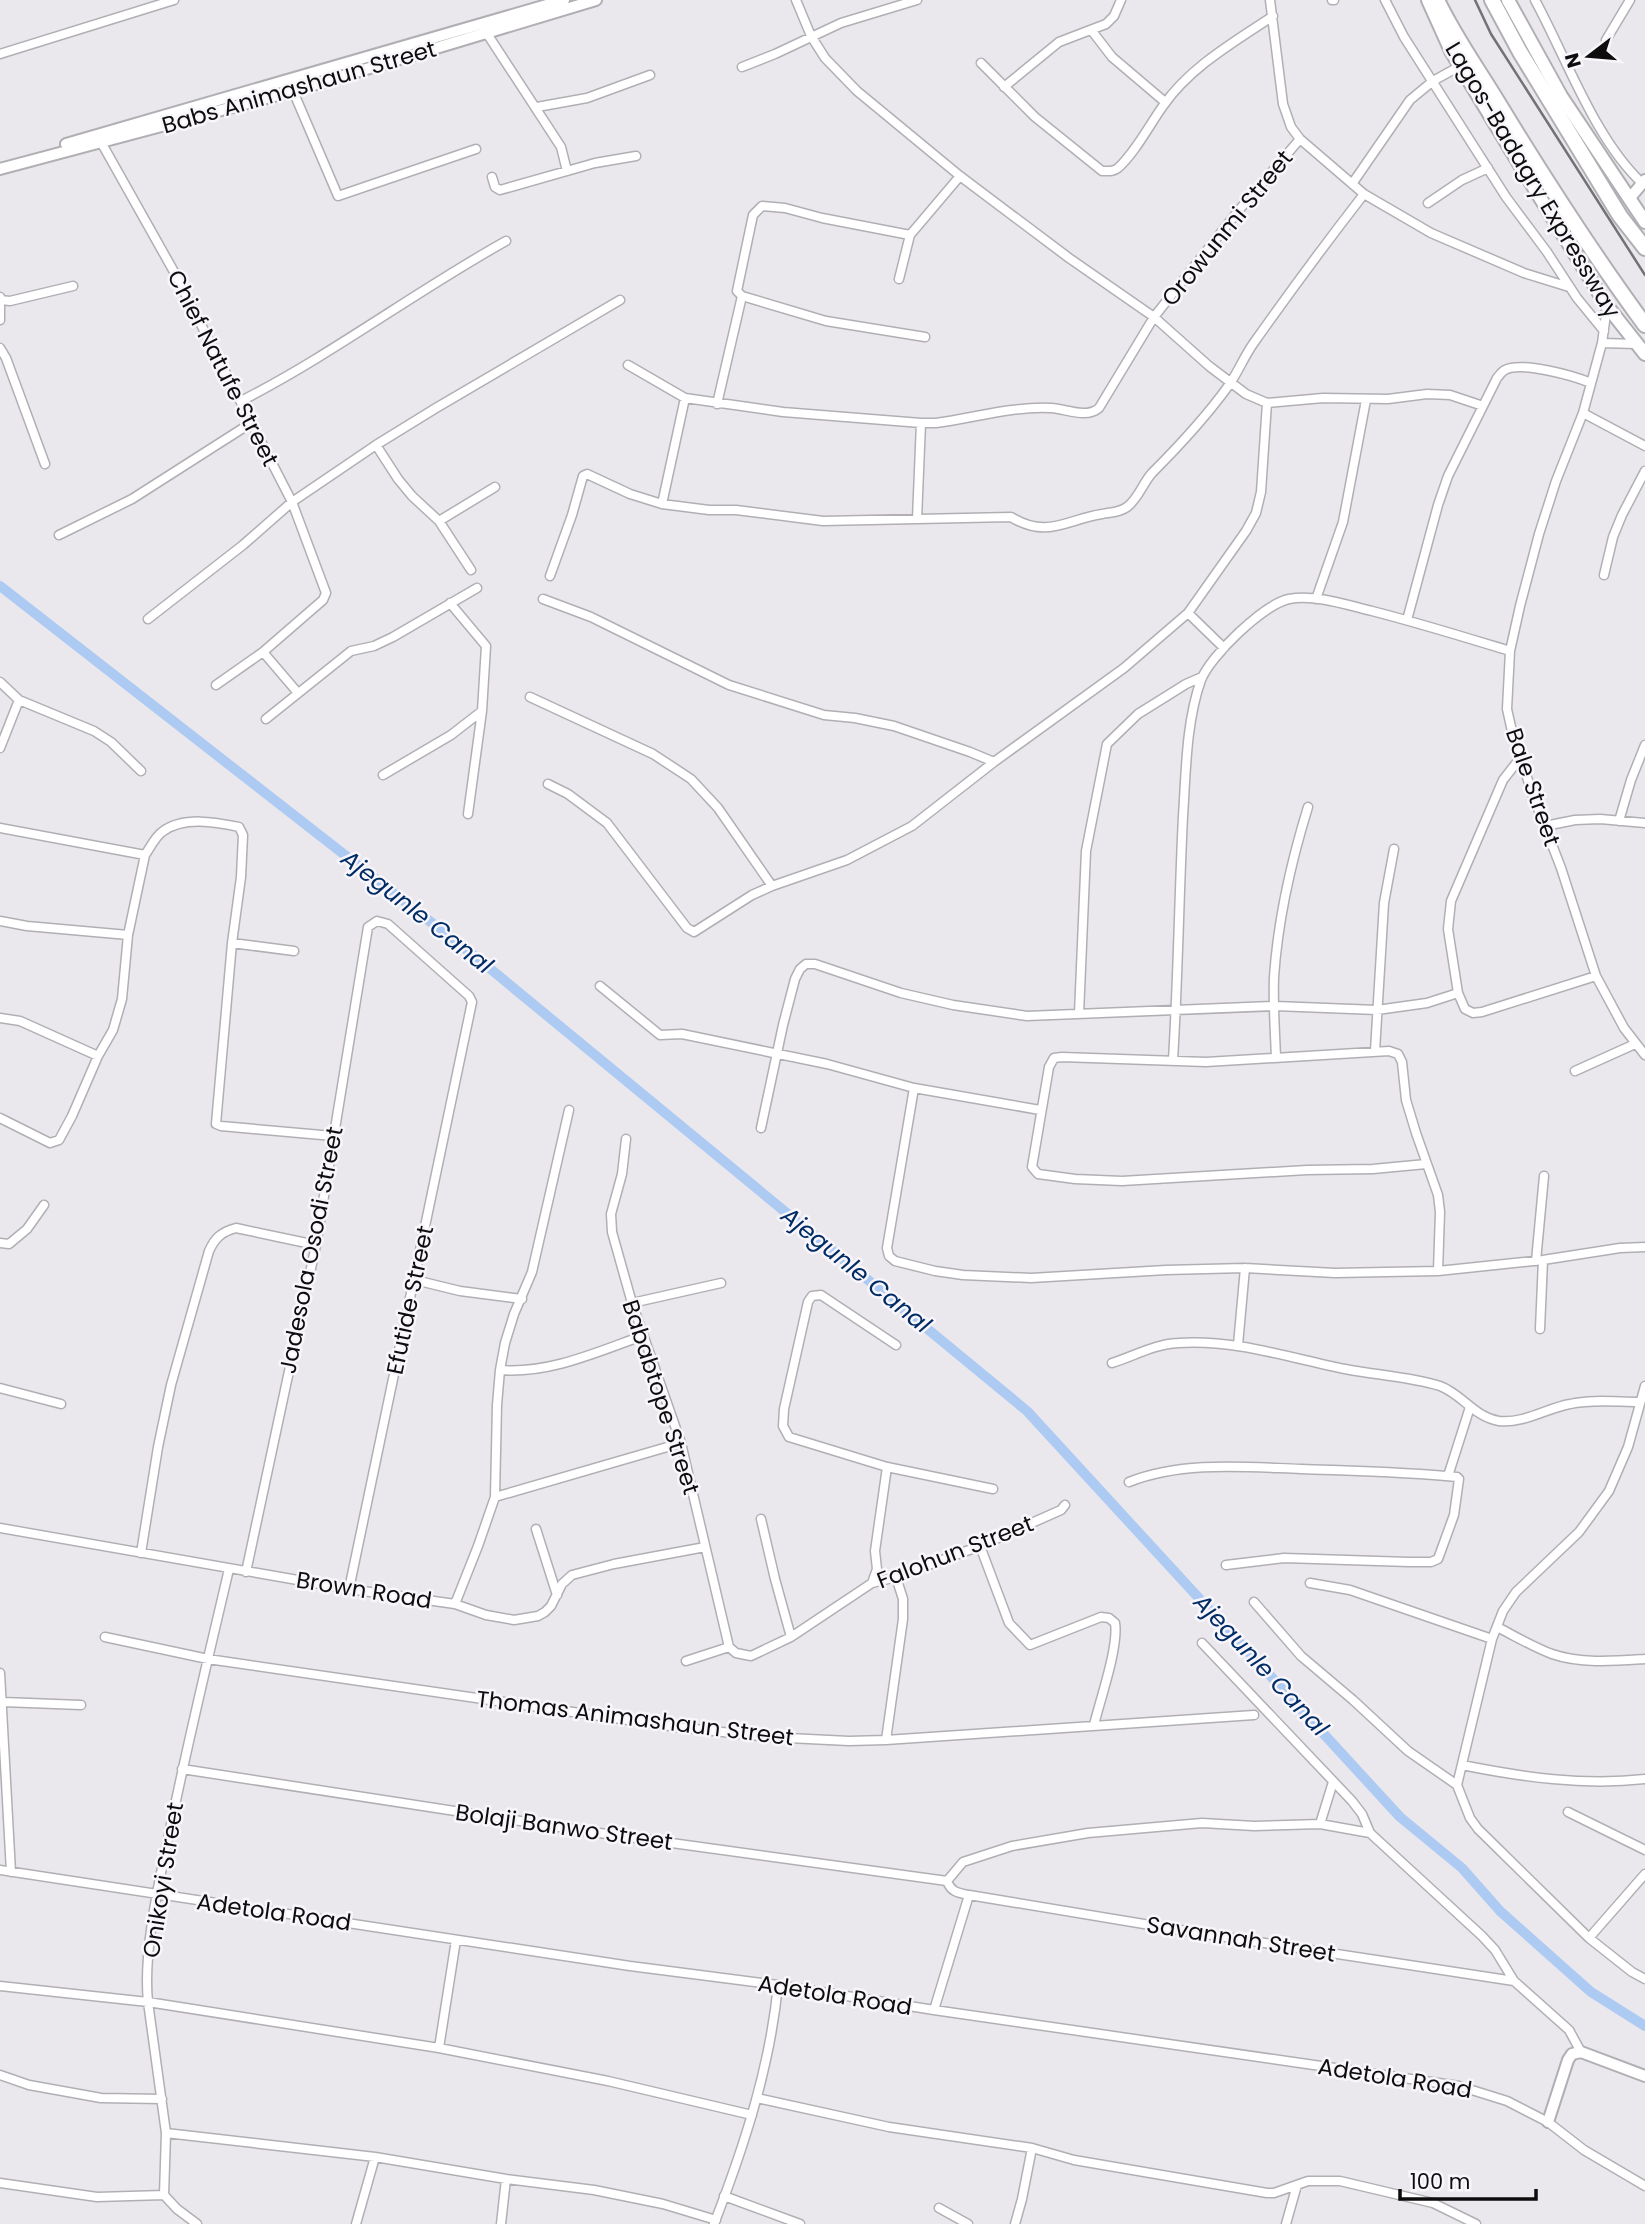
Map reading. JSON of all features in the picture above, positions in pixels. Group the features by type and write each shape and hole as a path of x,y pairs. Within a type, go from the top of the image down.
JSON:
{"highway":[{"name":"Lagos-Badagry Expressway","path":"1437,0 1469,58 1538,169 1645,326"},
{"path":"1492,0 1520,52 1620,216 1645,248"}],"main road":[{"name":"Babs Animashaun Street","path":"0,167 293,91 484,28 529,5 564,0"},
{"name":"Babs Animashaun Street","path":"0,167 484,28 596,0"},
{"name":"Lagos-Badagry Expressway","path":"1428,0 1460,66 1607,306 1641,349"},
{"path":"1508,0 1561,96 1644,219"},
{"path":"1629,199 1644,182"},
{"path":"1548,2122 1568,2060 1573,2054 1581,2052 1645,2076"}],"street":[{"path":"0,54 174,0"},
{"path":"796,0 811,36 825,58 857,91 960,176 1069,258 1154,317 1246,394 1267,403 1323,398 1366,400 1439,395 1483,406"},
{"path":"743,66 841,23 917,0"},
{"path":"1004,87 1059,42 1106,24 1114,16 1121,0"},
{"path":"1270,0 1283,104 1291,127 1300,139 1364,194 1443,239 1524,273 1569,287"},
{"path":"1385,0 1404,37 1488,168 1569,287 1604,331"},
{"path":"1535,0 1612,147 1630,172 1644,182"},
{"path":"1606,40 1630,0"},
{"path":"981,63 1035,117 1102,171 1111,172 1118,167 1181,83 1273,16"},
{"path":"484,28 561,147 567,171"},
{"path":"1092,31 1112,57 1165,102"},
{"path":"1352,184 1404,109 1433,81 1460,66"},
{"path":"537,107 587,98 650,75"},
{"path":"293,91 338,196 477,149"},
{"name":"Orowunmi Street","path":"921,424 1026,409 1052,408 1089,414 1094,412 1154,317 1239,210 1300,139"},
{"name":"Chief Natufe Street","path":"101,142 173,270 292,502 326,593 323,600 263,652"},
{"path":"492,177 495,187 500,190 567,171 636,156"},
{"path":"1428,203 1462,180 1488,168"},
{"path":"899,279 910,235 960,176"},
{"path":"550,576 583,476 587,474 630,494 662,504 823,520 1011,517 1028,527 1058,527 1078,519 1120,511 1129,506 1148,478 1199,424 1230,383 1252,345 1364,194"},
{"path":"910,235 785,208 762,206 753,215 737,291 742,296 827,321 925,337"},
{"path":"241,401 301,368 429,285 506,240"},
{"path":"0,320 0,299 10,301 73,286"},
{"path":"717,404 742,296"},
{"path":"148,619 243,545 292,502 376,445 620,300"},
{"name":"Bale Street","path":"1607,306 1602,343 1583,413 1556,481 1539,534 1510,651 1507,709 1596,976 1624,1028 1645,1055"},
{"path":"1602,343 1641,349"},
{"path":"0,348 44,464"},
{"path":"628,365 685,398 717,404 921,424 917,519"},
{"path":"1407,620 1448,476 1497,378 1504,370 1511,368 1542,369 1571,375 1591,383"},
{"path":"662,504 685,398"},
{"path":"1316,599 1343,522 1366,400"},
{"path":"548,784 568,794 607,823 691,931 699,930 752,895 846,860 912,826 994,762 1124,668 1188,613 1256,513 1261,492 1267,403"},
{"path":"1583,413 1645,446"},
{"path":"59,535 132,499 251,423"},
{"path":"376,445 412,496 439,521 471,570"},
{"path":"1604,575 1613,537 1645,471"},
{"path":"439,521 495,487"},
{"path":"266,719 351,651 374,646 393,637 477,588"},
{"path":"542,599 591,617 729,685 824,715 894,726 970,751 994,762"},
{"path":"1173,1060 1185,791 1194,705 1202,677 1224,648 1263,611 1277,602 1316,599 1407,620 1510,651"},
{"path":"450,603 486,646 482,711 468,814"},
{"path":"1188,613 1224,648"},
{"path":"216,685 263,652 298,693"},
{"path":"1079,1014 1086,851 1107,744 1138,714 1202,677"},
{"path":"0,682 19,700 93,731 111,742 141,771"},
{"path":"530,697 653,754 691,779 718,808 772,886"},
{"path":"0,748 19,700"},
{"path":"383,775 451,735 482,711"},
{"path":"1619,821 1645,745"},
{"path":"1521,757 1503,780 1451,901 1448,929 1458,993 1465,1009 1473,1013 1482,1012 1596,976"},
{"path":"1276,1058 1274,977 1291,860 1308,807"},
{"path":"1545,826 1575,820 1600,819 1645,822"},
{"path":"0,1118 50,1143 56,1142 72,1116 98,1056 113,1030 122,999 128,935 145,855 161,832 177,825 198,821 217,822 239,827 243,831 241,877 216,1124 333,1136"},
{"path":"0,828 145,855"},
{"path":"1375,1051 1384,902 1394,849"},
{"path":"0,920 27,926 128,935"},
{"name":"Efutide Street","path":"349,1589 472,1002 469,996 388,924 377,921 368,927"},
{"name":"Jadesola Osodi Street","path":"246,1572 316,1245 368,927"},
{"path":"233,943 294,951"},
{"path":"761,1128 795,979 806,964 815,964 901,993 1027,1016 1275,1006 1377,1010 1427,1003 1458,993"},
{"path":"600,986 657,1034 681,1034 777,1053 914,1087 1040,1110"},
{"path":"0,1018 31,1025 98,1056"},
{"path":"1576,1071 1635,1044"},
{"path":"1426,1164 1122,1181 1038,1174 1032,1167 1040,1110 1049,1067 1054,1058 1206,1062 1375,1051 1398,1054 1402,1062 1406,1100 1437,1195 1440,1212 1438,1271"},
{"path":"914,1087 888,1237 889,1256 895,1261 963,1276 1031,1278 1245,1268 1335,1273 1438,1271 1645,1247"},
{"path":"455,1604 495,1497 494,1447 500,1370 505,1343 532,1272 569,1110"},
{"name":"Bababtope Street","path":"626,1139 622,1174 611,1214 612,1231 642,1336 681,1443 732,1650"},
{"path":"1540,1329 1544,1176"},
{"path":"0,1243 9,1244 27,1229 44,1205"},
{"path":"141,1553 171,1385 215,1238 236,1228 316,1245"},
{"path":"1238,1345 1245,1268"},
{"path":"415,1280 460,1291 522,1298"},
{"path":"632,1303 721,1283"},
{"path":"896,1345 821,1296 813,1296 808,1302 784,1409 783,1426 789,1437 887,1467 993,1489"},
{"path":"500,1370 519,1372 569,1361 642,1336"},
{"path":"1112,1363 1154,1347 1175,1343 1238,1345 1343,1369 1436,1385 1456,1395 1482,1416 1497,1421 1525,1419 1539,1412 1573,1403 1640,1402"},
{"path":"1457,1785 1492,1639 1503,1611 1516,1592 1579,1532 1609,1491 1628,1447 1645,1386"},
{"path":"0,1388 61,1404"},
{"path":"1448,1476 1469,1407"},
{"path":"495,1497 681,1443"},
{"path":"1129,1482 1152,1473 1236,1466 1365,1470 1457,1477 1460,1482 1454,1515 1438,1559 1420,1562 1284,1558 1226,1565"},
{"path":"872,1583 877,1569 875,1551 887,1467"},
{"name":"Falohun Street","path":"686,1661 732,1650 751,1656 791,1637 872,1583 897,1577 980,1546 1061,1510 1065,1505"},
{"path":"761,1519 791,1637"},
{"path":"536,1529 557,1595"},
{"name":"Brown Road","path":"0,1532 455,1604 486,1615 524,1619 545,1612 562,1584 572,1575 614,1564 705,1547"},
{"path":"980,1546 1009,1623 1030,1645 1101,1617 1112,1619 1116,1630 1094,1725"},
{"name":"Onikoyi Street","path":"164,2195 166,2133 146,1988 156,1896 182,1769 229,1569"},
{"path":"886,1740 903,1619 904,1599 897,1577"},
{"path":"1310,1583 1350,1590 1492,1639"},
{"path":"1254,1602 1301,1656 1408,1751 1457,1785 1470,1818 1478,1829 1589,1938 1645,1979"},
{"path":"1497,1627 1552,1654 1593,1661 1645,1659"},
{"name":"Thomas Animashaun Street","path":"105,1637 208,1659 721,1733 849,1741 886,1740 1254,1715"},
{"path":"1202,1643 1359,1809 1370,1833 1495,1950 1514,1981 1569,2030 1581,2052"},
{"path":"0,1673 11,1872"},
{"path":"3,1702 81,1705"},
{"path":"1462,1765 1501,1773 1596,1783 1645,1779"},
{"name":"Bolaji Banwo Street","path":"182,1769 572,1829 947,1881"},
{"path":"1321,1824 1333,1782"},
{"path":"1568,1812 1645,1850"},
{"path":"947,1881 963,1862 1012,1846 1088,1833 1202,1823 1254,1826 1321,1824 1370,1833"},
{"name":"Adetola Road","path":"0,1870 156,1896 303,1915 630,1966 1459,2086 1507,2101 1548,2122 1584,2150 1645,2186"},
{"path":"1589,1938 1645,1874"},
{"name":"Savannah Street","path":"947,1881 956,1893 1514,1981"},
{"path":"934,2010 969,1895"},
{"path":"439,2048 456,1940"},
{"path":"0,1986 148,2002 439,2048 620,2084 752,2115"},
{"path":"166,2133 375,2157 506,2179 594,2190 675,2207 715,2222 757,2098 774,2023 778,1986"},
{"path":"0,2075 29,2085 101,2098 162,2099"},
{"path":"757,2098 889,2127 1032,2148 1074,2160 1267,2193 1308,2181 1340,2181 1433,2203 1476,2224"},
{"path":"1015,2224 1032,2148"},
{"path":"356,2224 375,2157"},
{"path":"501,2224 506,2179"},
{"path":"0,2183 97,2197 164,2195 197,2224"},
{"path":"1286,2224 1297,2185"},
{"path":"724,2196 800,2224"},
{"path":"939,2208 968,2224"}],"waterway":[{"name":"Ajegunle Canal","path":"0,586 482,962 1027,1411 1400,1817 1462,1868 1500,1911 1591,1992 1645,2026"}],"railway":[{"path":"1475,0 1491,34 1645,275"}]}
